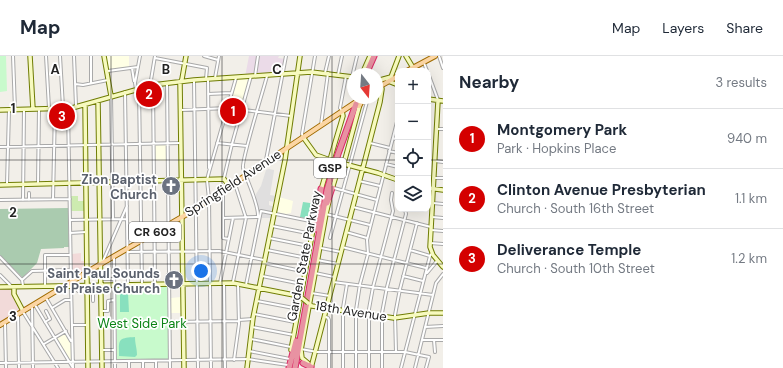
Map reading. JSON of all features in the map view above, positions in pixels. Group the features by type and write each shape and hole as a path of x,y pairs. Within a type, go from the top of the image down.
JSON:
{"highway":[{"path":"369,68 374,56"},
{"path":"372,68 377,56"},
{"name":"Garden State Parkway","path":"290,367 302,328 332,170 356,104"},
{"name":"Garden State Parkway","path":"290,367 314,233 329,173 356,104"},
{"path":"320,227 332,188"},
{"path":"314,233 321,189"},
{"path":"302,328 299,358 302,363 312,368"}],"main road":[{"path":"30,56 33,109"},
{"path":"104,56 111,96"},
{"path":"184,368 181,81 186,56"},
{"path":"247,368 253,319 287,148 300,56"},
{"path":"365,68 370,56"},
{"path":"383,79 391,77 399,56"},
{"path":"406,56 413,68"},
{"path":"416,68 436,56"},
{"path":"0,110 63,109 76,107 151,85 181,81 311,72 346,76"},
{"path":"383,84 395,78"},
{"path":"383,80 395,84"},
{"path":"431,99 441,101 433,203 431,207"},
{"path":"98,101 102,263 100,285 102,368"},
{"name":"Springfield Avenue","path":"0,325 64,286 71,284 102,263 121,252 128,250 141,240 196,208 354,104"},
{"path":"312,368 302,359 301,349 326,214 337,174 344,164 357,104"},
{"path":"312,368 379,104"},
{"path":"85,105 88,368"},
{"path":"290,367 296,322 310,246 314,233 321,189 343,115 342,111"},
{"path":"303,137 315,155 395,179"},
{"path":"0,185 224,180 229,186"},
{"path":"431,189 443,190"},
{"path":"431,212 432,217 430,243 431,254 442,265"},
{"name":"18th Avenue","path":"71,284 128,285 236,283 301,298 312,306 395,318 429,313 443,313"},
{"path":"0,287 64,286"},
{"path":"12,287 21,312"}],"street":[{"path":"13,56 15,110"},
{"path":"46,56 49,109"},
{"path":"60,56 63,109"},
{"path":"74,56 76,107"},
{"path":"91,56 91,83"},
{"path":"135,83 140,56"},
{"path":"204,56 219,60"},
{"path":"215,78 219,56"},
{"path":"224,180 232,144 258,56"},
{"path":"266,162 286,56"},
{"path":"303,137 302,135 311,72 315,56"},
{"path":"321,125 328,56"},
{"path":"338,75 342,56"},
{"path":"354,68 357,56"},
{"path":"439,56 443,68"},
{"path":"156,284 154,144 151,85 155,57 207,68 209,172"},
{"path":"424,62 426,68"},
{"path":"107,72 138,67"},
{"path":"132,68 137,89 140,144 142,284"},
{"path":"223,218 258,218 259,216 242,167 267,75"},
{"path":"342,111 340,108 346,76"},
{"path":"211,368 209,199 207,180 236,77"},
{"path":"431,79 441,101"},
{"path":"75,84 108,80"},
{"path":"194,80 198,368"},
{"path":"167,83 170,368"},
{"path":"126,92 128,285"},
{"path":"208,94 232,93"},
{"path":"111,96 113,219"},
{"path":"330,238 366,104"},
{"path":"68,108 73,368"},
{"path":"181,110 228,108 291,116"},
{"path":"38,184 39,109"},
{"path":"54,199 55,109"},
{"path":"7,184 8,110"},
{"path":"23,200 24,110"},
{"path":"438,129 443,129"},
{"path":"356,368 356,312 360,286 368,253 366,243 395,130"},
{"path":"0,147 181,143"},
{"path":"217,143 247,146"},
{"path":"369,143 395,152"},
{"path":"436,161 443,162"},
{"path":"386,164 395,166"},
{"path":"434,178 443,178"},
{"path":"234,360 239,321 236,283 239,255 246,218 235,182"},
{"path":"359,182 380,186"},
{"path":"332,188 377,200"},
{"path":"223,190 223,235 224,238 229,239"},
{"path":"29,193 30,200"},
{"path":"369,368 369,314 373,288 393,208 391,200 392,193"},
{"path":"0,200 70,199"},
{"path":"433,203 443,204"},
{"path":"102,263 127,205"},
{"path":"353,207 443,231"},
{"path":"246,285 261,211 315,222"},
{"path":"382,368 382,316 386,289 406,212"},
{"path":"326,214 370,225"},
{"path":"432,217 443,218"},
{"path":"225,368 222,283 226,252 233,218"},
{"path":"70,220 127,219"},
{"path":"396,352 395,318 403,276 417,224"},
{"path":"272,226 314,233"},
{"path":"70,233 86,232"},
{"path":"346,232 367,238"},
{"path":"269,238 310,246"},
{"path":"430,243 443,244"},
{"path":"342,246 427,268"},
{"path":"320,247 341,252"},
{"path":"128,250 141,252 210,250 226,252 306,272"},
{"path":"267,250 308,258"},
{"path":"401,368 431,254 410,250"},
{"path":"45,286 45,255 70,255"},
{"path":"114,256 115,368"},
{"path":"0,257 22,280 23,287"},
{"path":"317,260 338,264"},
{"path":"426,273 438,261"},
{"path":"22,280 30,272 71,270"},
{"path":"315,273 334,277"},
{"path":"415,368 436,283 443,274"},
{"path":"0,275 12,287"},
{"path":"262,276 303,285"},
{"path":"403,276 424,281"},
{"path":"104,279 114,279"},
{"path":"333,282 433,295"},
{"path":"343,368 343,310 347,284"},
{"path":"78,291 93,292 93,301"},
{"path":"311,293 330,296"},
{"path":"45,297 72,343"},
{"path":"52,308 64,300 71,300"},
{"path":"101,311 108,311 108,300 114,300"},
{"path":"257,301 299,309"},
{"path":"33,305 72,362"},
{"path":"33,305 33,368"},
{"path":"45,322 50,319 46,311"},
{"path":"21,312 44,344 58,368"},
{"path":"19,368 21,312"},
{"path":"254,314 296,322"},
{"path":"324,316 330,320 330,368"},
{"path":"170,322 224,322 253,319"},
{"path":"5,322 6,368"},
{"path":"72,325 87,325"},
{"path":"425,327 443,326"},
{"path":"252,327 295,337"},
{"path":"44,344 66,331"},
{"path":"251,339 292,347"},
{"path":"422,340 443,340"},
{"path":"434,340 435,352"},
{"path":"301,349 315,352 405,352 429,357 426,368"},
{"path":"101,350 115,350"},
{"path":"249,351 290,359"},
{"path":"0,363 248,359 290,367"},
{"path":"143,361 143,368"},
{"path":"156,361 156,368"},
{"path":"129,362 129,368"},
{"path":"47,363 47,368"}],"shaded area":[{"path":"105,56 129,56 129,68 108,70"},
{"path":"249,56 279,56 278,58 286,59 283,74 245,77"},
{"path":"236,77 251,77 242,108 228,107"},
{"path":"167,143 167,161 154,160 154,144"},
{"path":"266,170 274,170 270,195 276,196 275,202 269,201 269,205 274,207 272,218 262,218 255,198"},
{"path":"279,197 293,201 291,213 286,214 276,212"},
{"path":"68,208 69,247 41,249 37,263 22,277 0,255 0,209"},
{"path":"81,253 81,261 85,261 85,270 72,278 72,254"},
{"path":"12,288 12,293 21,310 0,322 0,289"},
{"path":"181,297 182,313 171,313 171,298"},
{"path":"65,331 72,343 73,362 70,362 55,338"}],"green space":[{"path":"0,56 6,56 7,91 0,92"},
{"path":"71,196 78,196 78,201 84,201 84,211 71,211"},
{"path":"303,202 317,204 314,220 300,217"},
{"name":"West Side Park","path":"116,286 168,286 168,360 117,360"},
{"path":"120,293 128,293 129,312 120,312"},
{"path":"135,337 137,355 135,357 119,356 120,341 125,338"}],"place":[{"name":"Clinton Avenue Presbyterian","path":"149,94"},
{"name":"Montgomery Park","path":"233,111"},
{"name":"Deliverance Temple","path":"62,116"},
{"name":"Zion Baptist Church","path":"171,186"},
{"name":"Saint Paul Sounds of Praise Church","path":"174,280"}]}
